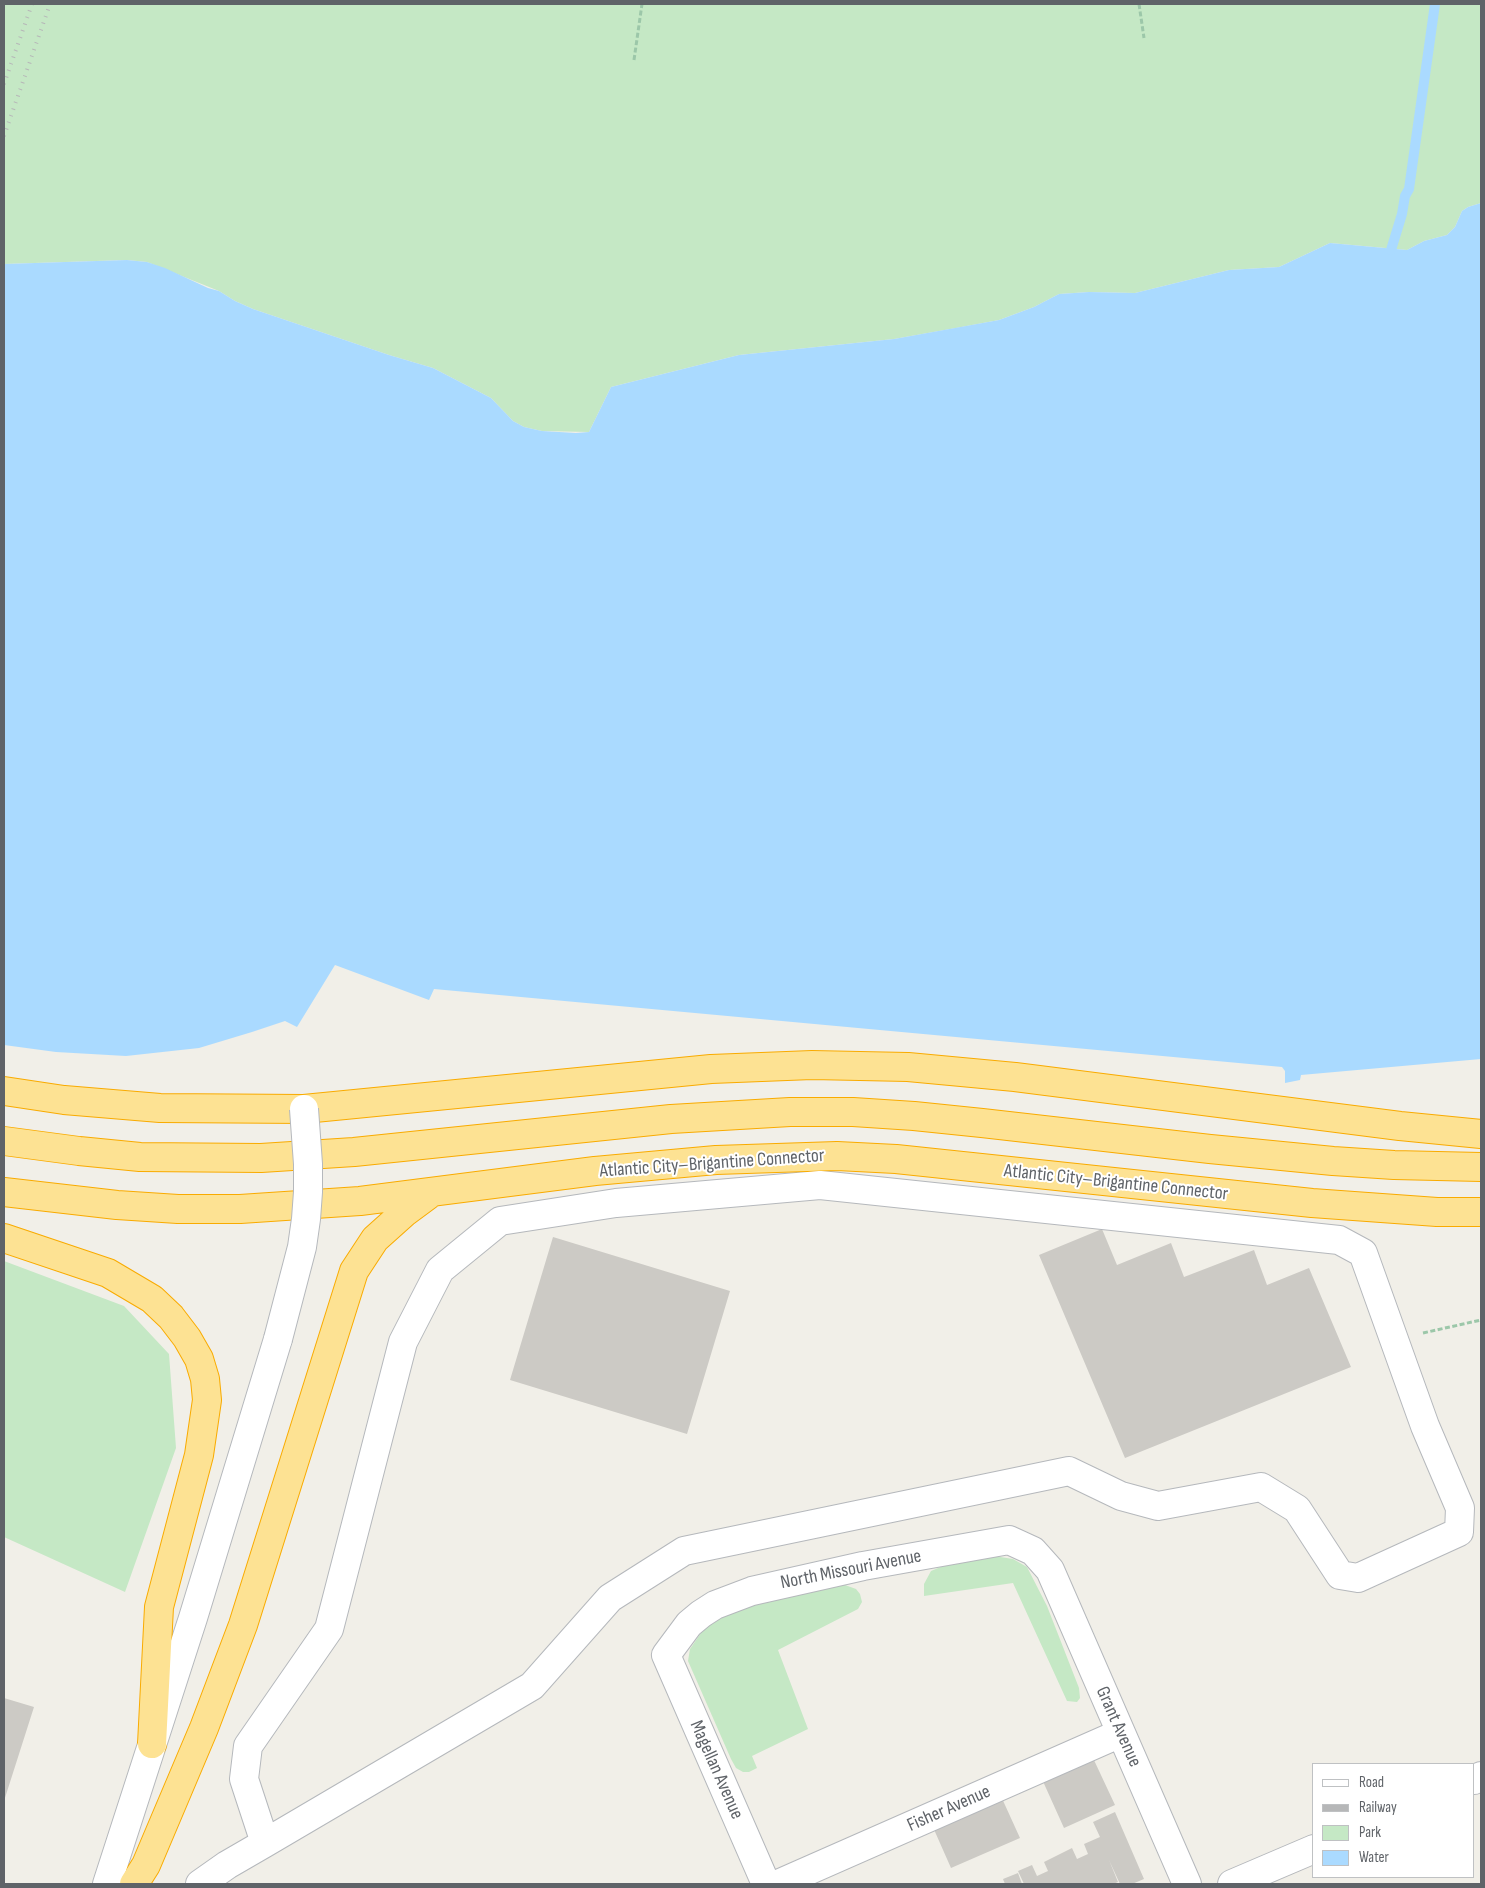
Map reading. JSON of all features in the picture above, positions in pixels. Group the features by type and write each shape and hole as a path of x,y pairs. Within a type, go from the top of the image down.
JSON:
{"highway":[{"path":"4,1091 64,1100 160,1108 304,1109 701,1069 766,1066 908,1067 1015,1077 1400,1126 1481,1134"},
{"path":"4,1141 79,1151 140,1156 261,1158 354,1152 671,1119 790,1112 853,1112 962,1121 1333,1161 1394,1166 1481,1167"},
{"name":"Atlantic City–Brigantine Connector","path":"4,1192 117,1205 178,1209 300,1206 431,1193 595,1171 716,1160 837,1156 896,1159 1312,1203 1437,1212 1481,1212"},
{"path":"134,1884 146,1866 158,1838 204,1728 243,1625 354,1272 375,1240 404,1213 431,1193"},
{"path":"4,1238 108,1273 152,1299 171,1317 187,1338 199,1359 205,1379 207,1400 199,1454 159,1607 152,1744"}],"street":[{"path":"107,1884 193,1618 278,1339 302,1248 308,1192 304,1109"},
{"path":"200,1884 227,1865 265,1843 532,1686 610,1598 684,1551 1069,1471 1121,1496 1158,1506 1261,1487 1297,1509 1340,1575 1358,1578 1459,1532 1460,1508 1425,1426 1363,1253 1339,1240 820,1186 616,1203 500,1221 440,1270 404,1342 329,1629 248,1746 244,1779 265,1843"},
{"name":"North Missouri Avenue","path":"666,1655 689,1624 715,1605 752,1591 787,1582 863,1566 1009,1540 1033,1551 1050,1570"},
{"name":"Grant Avenue","path":"1050,1570 1187,1884"},
{"name":"Magellan Avenue","path":"666,1655 766,1884"},
{"name":"Fisher Avenue","path":"778,1884 1121,1733"},
{"path":"1232,1884 1312,1850"}],"path":[{"path":"634,60 642,4"},
{"path":"1139,4 1144,38"},
{"path":"1394,1340 1481,1320"}],"green space":[{"path":"4,4 1481,4 1481,203 1462,211 1455,227 1447,235 1424,241 1407,250 1330,243 1279,267 1229,270 1135,293 1089,292 1059,294 1034,307 999,320 894,339 739,355 611,387 589,432 542,431 524,427 513,421 491,398 433,368 253,309 219,291 147,262 127,260 4,264"},
{"path":"4,1261 124,1306 169,1354 176,1448 125,1592 4,1537"},
{"path":"994,1556 1013,1559 1027,1567 1047,1606 1079,1688 1080,1698 1077,1702 1067,1701 1013,1583 924,1596 924,1584 931,1571 957,1560"},
{"path":"845,1585 856,1589 860,1594 862,1602 858,1609 778,1650 808,1729 752,1756 757,1768 749,1772 743,1772 736,1768 731,1759 688,1661 690,1649 707,1624 720,1614 813,1588"}],"water":[{"path":"1481,203 1481,1059 1301,1075 1300,1080 1285,1083 1285,1071 1282,1067 434,989 429,1000 335,965 297,1027 285,1021 199,1048 126,1056 56,1052 4,1045 4,264 127,260 147,262 219,291 253,309 433,368 491,398 513,421 524,427 542,431 576,433 589,432 611,387 739,355 894,339 999,320 1034,307 1059,294 1089,292 1135,293 1229,270 1279,267 1330,243 1407,250 1424,241 1447,235 1455,227 1462,211"}],"building":[{"path":"1102,1229 1117,1265 1171,1243 1184,1277 1254,1250 1267,1285 1309,1268 1351,1367 1125,1458 1039,1255"},
{"path":"553,1237 730,1291 687,1434 510,1380"},
{"path":"4,1698 34,1707 4,1801"},
{"path":"1093,1758 1115,1805 1064,1828 1041,1777"},
{"path":"1000,1794 1020,1838 951,1868 932,1825"},
{"path":"1115,1812 1144,1879 1132,1884 1120,1884 1109,1860 1118,1882 1113,1884 1024,1884 1018,1871 1032,1865 1037,1876 1048,1871 1044,1862 1072,1848 1077,1859 1088,1854 1084,1844 1100,1837 1093,1822"},
{"path":"1018,1873 1022,1884 1005,1884 1003,1879"}],"waterway":[{"path":"1391,250 1402,214 1405,196 1409,189 1435,4"}],"railway":[{"path":"4,84 32,4"},
{"path":"4,136 50,4"}]}
